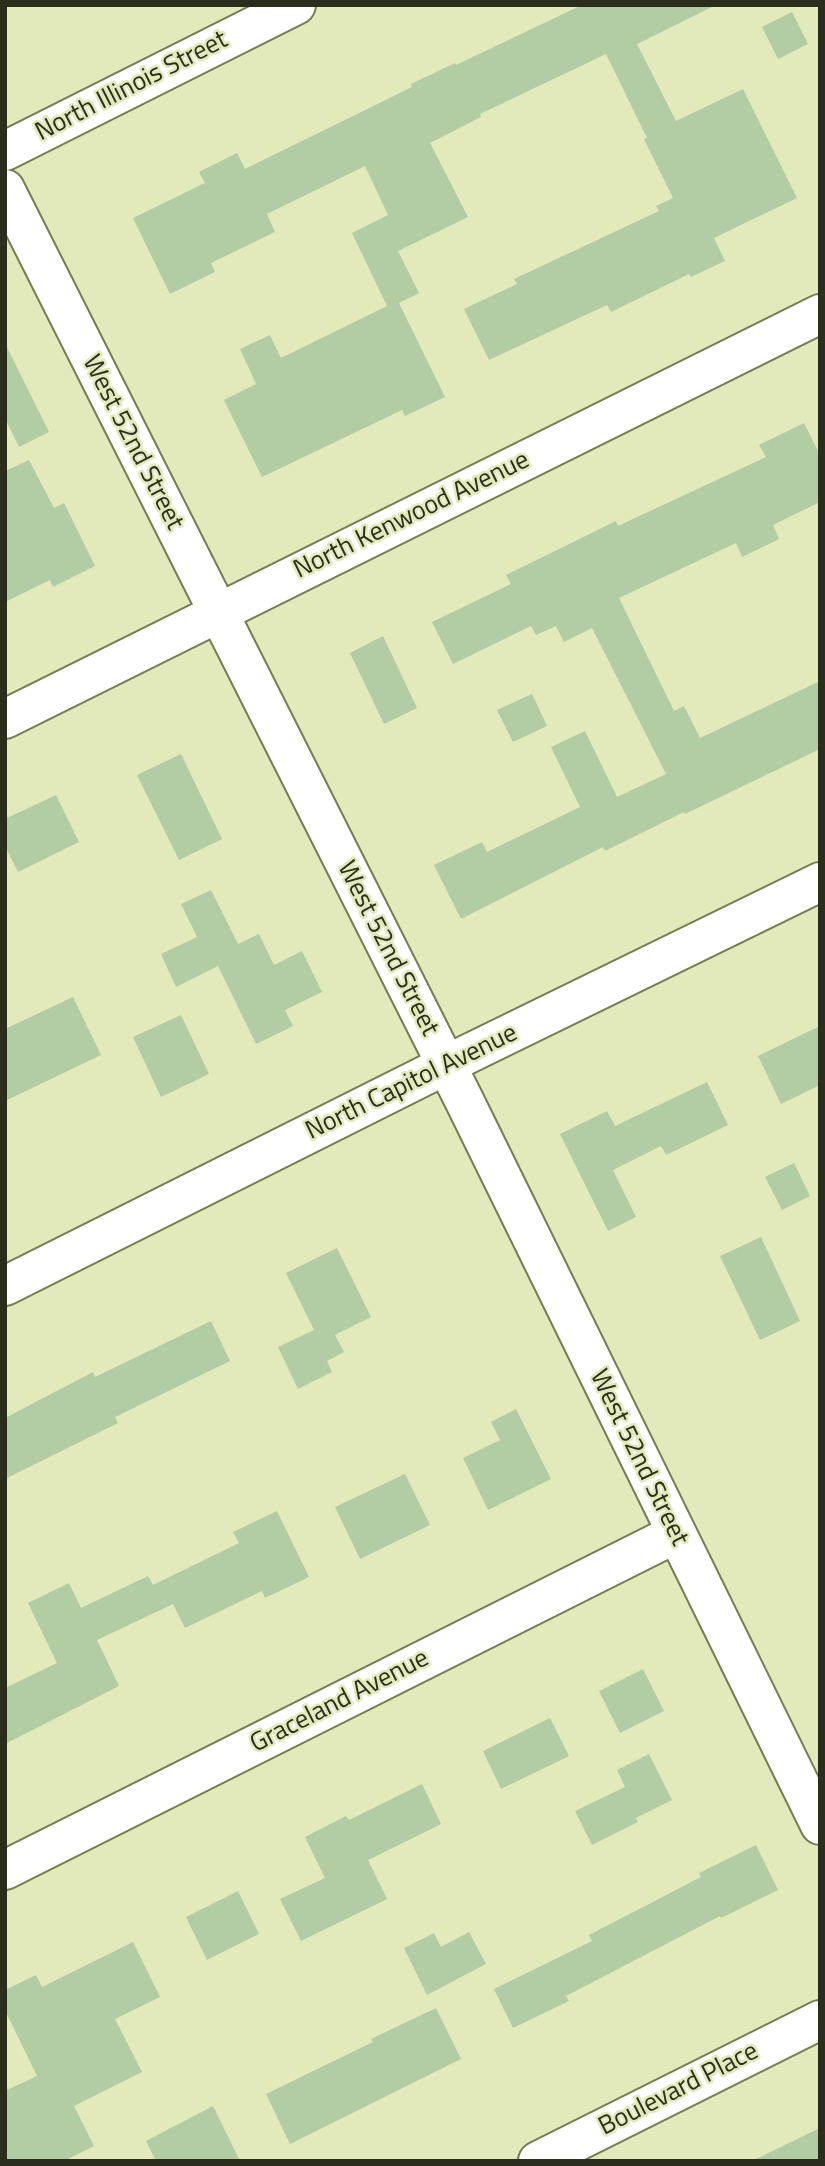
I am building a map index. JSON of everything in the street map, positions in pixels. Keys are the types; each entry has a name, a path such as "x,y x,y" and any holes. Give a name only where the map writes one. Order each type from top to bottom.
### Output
{"street":[{"name":"North Illinois Street","path":"5,150 296,5"},
{"name":"West 52nd Street","path":"5,189 446,1065 820,1825"},
{"name":"North Kenwood Avenue","path":"5,719 820,314"},
{"name":"North Capitol Avenue","path":"5,1286 446,1065 820,882"},
{"name":"Graceland Avenue","path":"5,1870 675,1534"},
{"name":"Boulevard Place","path":"538,2161 820,2020"}],"building":[{"path":"582,5 716,5 637,44 676,121 743,89 797,198 714,238 725,261 691,277 689,274 611,312 607,305 489,360 464,309 517,284 514,279 659,211 656,206 673,198 606,54 480,114 481,117 430,143 468,217 398,251 419,293 399,303 445,397 405,416 402,410 262,477 224,400 256,384 240,349 270,335 281,358 387,306 352,233 388,215 365,166 267,214 275,232 211,263 215,272 170,294 133,218 205,183 199,172 237,153 245,169 412,87 411,84"},
{"path":"792,12 808,44 778,59 762,27"},
{"path":"5,343 49,432 19,447 5,418"},
{"path":"804,423 820,455 820,502 773,525 779,539 742,557 736,543 619,598 674,711 684,706 700,738 820,681 820,749 605,851 603,847 461,919 434,865 482,842 487,852 580,807 551,747 585,731 617,797 666,774 592,628 564,642 556,626 536,635 531,626 453,664 432,622 511,584 506,575 616,521 618,526 766,457 759,445"},
{"path":"29,460 54,508 64,503 95,566 53,587 50,580 5,602 5,471"},
{"path":"383,636 417,708 384,724 350,653"},
{"path":"532,694 547,726 513,742 497,710"},
{"path":"181,754 222,839 179,860 137,775"},
{"path":"56,795 79,842 18,872 5,846 5,819"},
{"path":"211,890 238,944 259,934 274,965 302,951 322,992 285,1010 293,1026 256,1044 218,966 176,987 161,954 197,937 181,904"},
{"path":"73,997 101,1055 5,1101 5,1029"},
{"path":"181,1015 209,1074 161,1097 133,1037"},
{"path":"820,1026 820,1085 781,1104 758,1056"},
{"path":"707,1082 728,1125 666,1155 661,1146 613,1170 636,1217 608,1231 560,1134 607,1111 615,1126"},
{"path":"794,1163 810,1196 782,1210 765,1177"},
{"path":"761,1237 800,1321 760,1340 720,1256"},
{"path":"337,1248 371,1317 335,1335 344,1352 327,1361 332,1372 298,1389 278,1347 314,1330 286,1273"},
{"path":"211,1321 230,1361 115,1417 118,1423 5,1479 5,1418 93,1372 95,1377"},
{"path":"516,1409 551,1479 488,1510 463,1458 500,1440 491,1422"},
{"path":"405,1474 430,1525 360,1559 335,1507"},
{"path":"277,1511 309,1577 265,1598 262,1591 185,1628 173,1604 97,1640 119,1686 5,1744 5,1688 57,1663 28,1603 69,1583 81,1608 148,1576 153,1585 239,1543 233,1532"},
{"path":"643,1669 664,1711 620,1733 599,1691"},
{"path":"550,1718 569,1756 501,1789 483,1751"},
{"path":"649,1754 672,1800 636,1818 638,1822 592,1845 575,1811 625,1787 617,1770"},
{"path":"422,1784 441,1824 368,1860 387,1899 301,1941 280,1899 325,1878 305,1837 346,1816 349,1820"},
{"path":"756,1845 778,1890 721,1918 720,1916 566,1996 569,2001 513,2028 494,1989 592,1941 589,1935 701,1877 699,1873"},
{"path":"238,1891 259,1934 207,1960 186,1917"},
{"path":"469,1932 486,1964 427,1995 404,1948 434,1933 441,1947"},
{"path":"133,1942 160,1997 115,2019 142,2072 74,2106 94,2146 64,2161 5,2161 5,2091 37,2076 5,2010 5,1990 36,1975 42,1987"},
{"path":"436,2008 461,2059 290,2144 266,2094"},
{"path":"213,2106 240,2161 156,2161 146,2141"},
{"path":"820,2128 820,2161 752,2161"}]}
